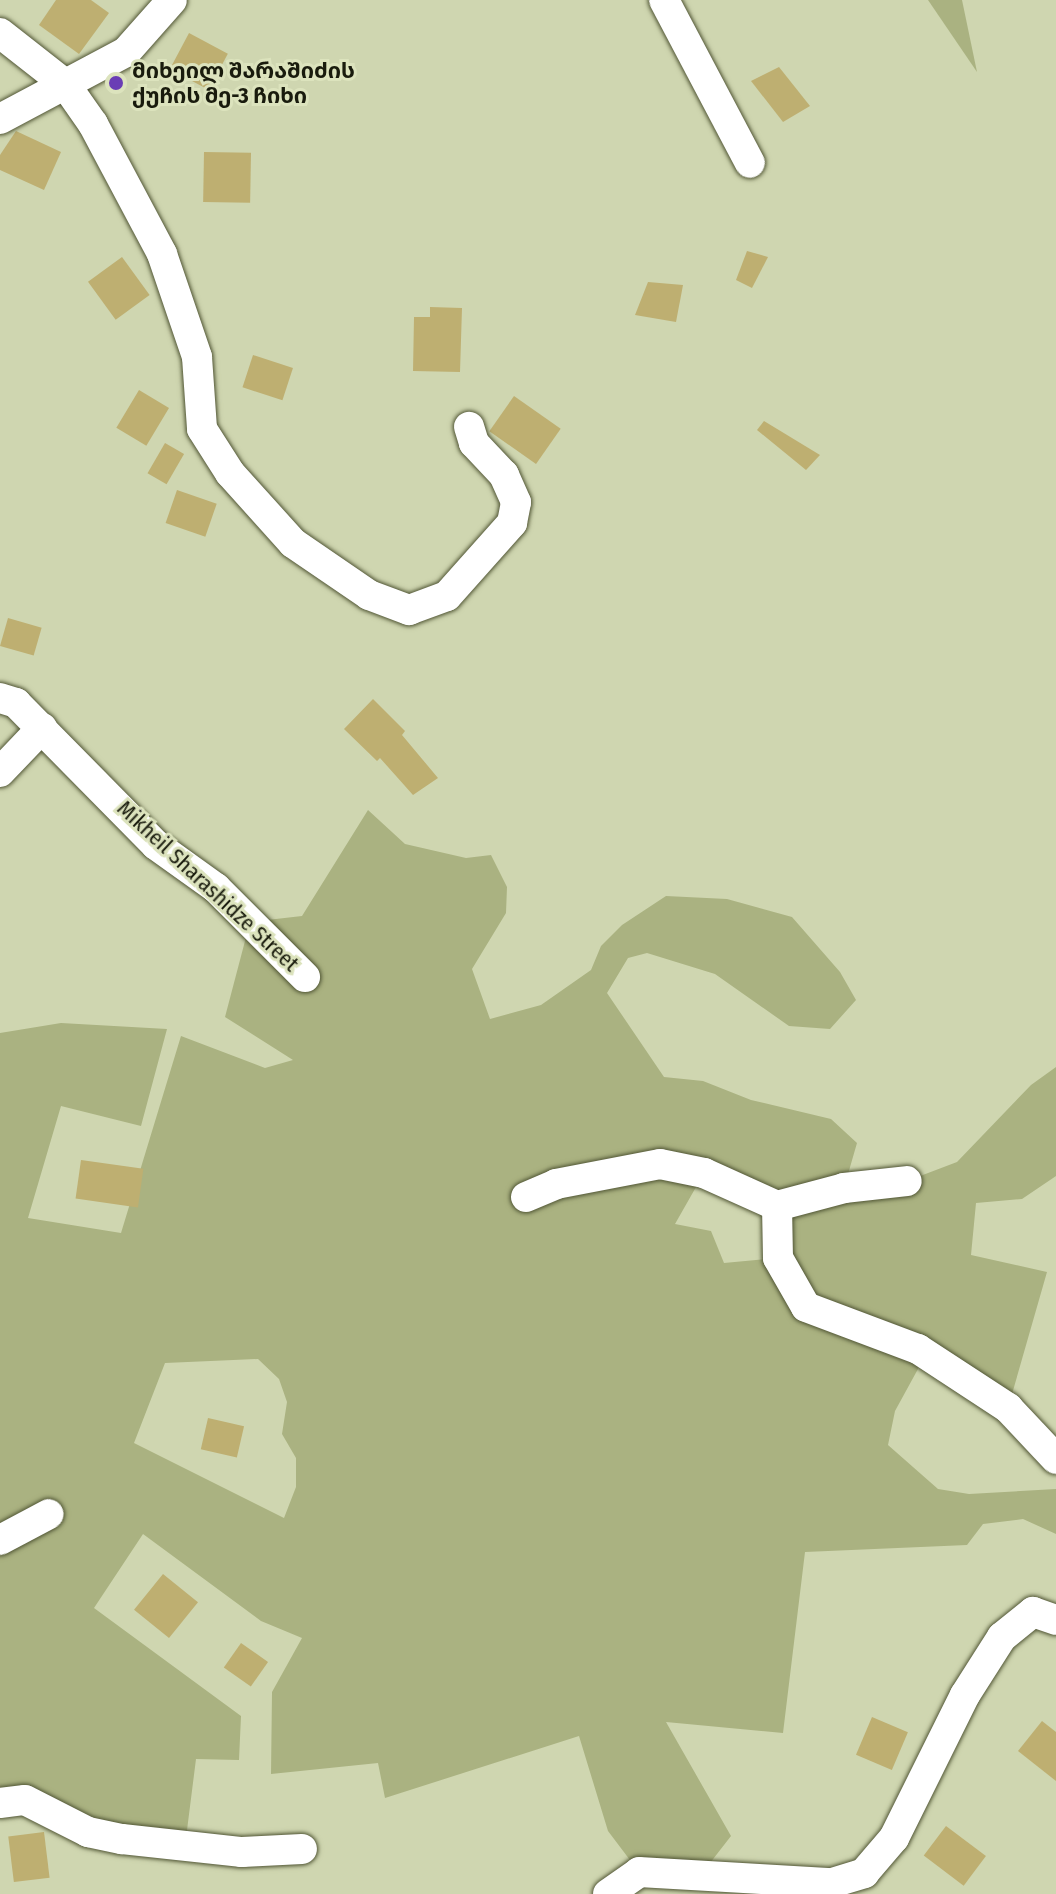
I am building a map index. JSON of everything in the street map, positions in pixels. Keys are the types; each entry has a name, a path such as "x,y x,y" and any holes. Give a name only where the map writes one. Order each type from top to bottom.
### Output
{"street":[{"path":"0,119 126,52 172,0"},
{"path":"664,0 750,163"},
{"path":"0,33 65,84 93,124 162,254 197,357 202,429 230,473 293,543 369,595 409,610 447,596 512,523 516,502 504,475 474,443 469,427"},
{"name":"Mikheil Sharashidze Street","path":"0,698 16,703 156,845 216,888 305,977"},
{"path":"0,772 42,728"},
{"path":"526,1197 556,1184 660,1164 704,1173 777,1206 844,1188 907,1181"},
{"path":"777,1206 778,1258 806,1307 918,1349 1008,1408 1056,1459"},
{"path":"0,1540 49,1514"},
{"path":"608,1894 639,1872 832,1883 864,1873 886,1850 981,1665 1002,1637 1033,1612 1056,1620"},
{"path":"0,1803 25,1800 88,1832 122,1839 242,1852 302,1849"}],"green space":[{"path":"928,0 962,0 977,72"},
{"path":"368,810 405,844 466,858 491,855 507,887 506,913 472,969 490,1019 541,1005 591,970 601,946 622,925 666,896 727,899 792,917 840,972 856,1000 830,1029 789,1026 715,974 647,953 628,958 607,993 664,1077 703,1081 751,1100 831,1119 857,1143 844,1188 907,1181 957,1162 1031,1085 1056,1067 1056,1176 1022,1199 976,1203 971,1255 1047,1272 1008,1408 918,1351 918,1369 895,1411 888,1445 938,1489 969,1494 1056,1489 1056,1534 1023,1519 983,1524 967,1545 805,1552 783,1733 666,1722 731,1836 703,1872 639,1872 608,1831 579,1736 385,1798 378,1763 271,1774 272,1692 302,1638 261,1621 143,1534 94,1608 241,1716 239,1760 196,1759 185,1846 0,1803 0,1033 61,1023 167,1029 141,1126 61,1106 28,1218 121,1233 181,1036 265,1068 293,1060 225,1017 250,922 302,916","holes":["704,1173 777,1206 778,1258 724,1263 711,1231 675,1224","258,1359 279,1379 287,1402 282,1434 296,1458 296,1487 284,1518 134,1443 165,1363"]}],"building":[{"path":"56,0 91,0 109,13 79,54 39,25"},
{"path":"189,33 228,54 209,90 170,69"},
{"path":"779,67 810,106 783,122 751,81"},
{"path":"16,131 61,152 44,190 0,170 0,155"},
{"path":"204,152 251,153 250,203 203,202"},
{"path":"747,251 768,257 752,288 736,280"},
{"path":"122,257 150,295 116,320 88,282"},
{"path":"648,282 683,285 676,322 635,315"},
{"path":"430,307 462,308 460,372 413,371 414,317 430,317"},
{"path":"253,355 293,368 282,400 242,387"},
{"path":"139,390 169,408 146,446 116,428"},
{"path":"514,396 561,429 536,464 489,431"},
{"path":"764,421 820,455 806,470 757,430"},
{"path":"165,443 184,454 167,484 148,473"},
{"path":"177,490 217,504 205,537 166,523"},
{"path":"8,618 42,628 34,656 0,646"},
{"path":"373,699 405,731 402,735 438,778 413,795 380,758 377,761 344,729"},
{"path":"81,1160 143,1169 138,1207 76,1199"},
{"path":"208,1418 244,1426 237,1458 201,1449"},
{"path":"163,1574 198,1602 169,1638 134,1610"},
{"path":"241,1643 268,1662 251,1687 224,1668"},
{"path":"872,1717 908,1732 892,1770 856,1755"},
{"path":"1042,1721 1056,1732 1056,1781 1018,1751"},
{"path":"946,1826 986,1856 964,1886 924,1856"},
{"path":"44,1832 50,1878 14,1882 8,1836"}],"place":[{"name":"მიხეილ შარაშიძის ქუჩის მე-3 ჩიხი","path":"116,83"}]}
